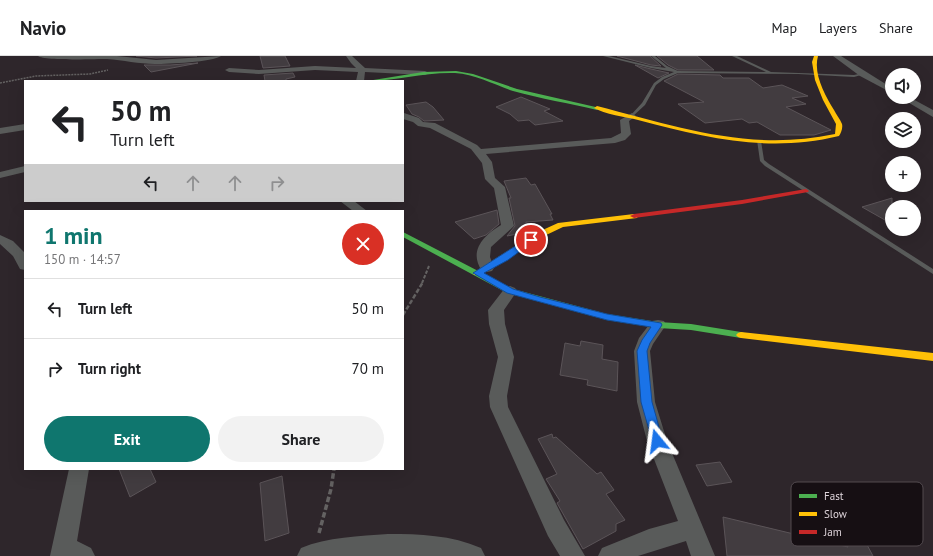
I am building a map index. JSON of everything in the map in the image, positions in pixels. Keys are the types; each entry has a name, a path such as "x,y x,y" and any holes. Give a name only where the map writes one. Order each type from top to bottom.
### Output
{"street":[{"path":"41,56 74,58 106,57 132,61 168,62 218,56"},
{"path":"350,56 350,59 362,70 360,80"},
{"path":"376,80 430,73 464,73 516,90 578,103 702,133 759,141 805,141 836,135 839,131 839,124 815,75 814,59 816,56"},
{"path":"836,56 885,87"},
{"path":"234,78 228,67 259,72 308,68 430,73"},
{"path":"915,104 933,114"},
{"path":"404,116 416,120 421,124 432,125 466,142 480,152 487,162 490,179 499,187 508,226 501,229 483,248 483,258 488,268"},
{"path":"480,152 612,141 622,138 626,134 624,120 632,116"},
{"path":"0,131 24,127"},
{"path":"0,175 24,169"},
{"path":"477,273 488,268 546,230 561,225 718,206 778,197 806,191"},
{"path":"348,202 360,210"},
{"path":"404,235 510,291 607,317 658,325 691,327 733,334 933,357"},
{"path":"0,239 12,246 21,256 24,264"},
{"path":"510,291 496,310 497,324 506,357 498,396 499,407 556,528 573,556"},
{"path":"658,325 645,342 642,351 646,402 657,441 703,556"},
{"path":"70,553 78,470"},
{"path":"610,556 649,540 691,528"},
{"path":"311,555 388,545 422,545 437,547 473,556"}],"lane":[{"path":"605,56 651,68 675,71 854,76 863,74"},
{"path":"653,56 666,67 675,71"},
{"path":"734,56 769,72"},
{"path":"632,116 644,104 655,84 675,71"},
{"path":"759,141 762,161 806,191 933,272"}],"path":[{"path":"0,83 36,76 85,74 110,70"},
{"path":"404,313 422,284 435,251"},
{"path":"311,555 331,489 334,470"}],"building":[{"path":"136,56 197,56 156,58"},
{"path":"260,56 285,56 290,66 263,68"},
{"path":"617,56 650,56 661,66 651,65"},
{"path":"657,56 697,56 714,70 678,70 668,65"},
{"path":"198,63 151,72 144,65 170,65"},
{"path":"635,65 651,69 669,73 658,78"},
{"path":"293,73 295,77 286,80 265,80 264,75"},
{"path":"678,74 720,75 723,78 749,78 763,88 782,85 808,96 792,98 806,104 786,107 831,130 814,135 780,135 757,122 749,123 742,119 705,123 678,104 704,102 664,81"},
{"path":"521,97 550,109 544,111 563,121 535,125 529,120 518,121 510,114 496,107"},
{"path":"426,102 433,107 444,120 424,121 412,114 406,105"},
{"path":"526,178 531,185 535,184 552,214 550,214 553,220 526,222 526,228 517,234 507,236 515,226 509,198 511,198 504,181"},
{"path":"885,200 885,220 862,207"},
{"path":"497,210 499,224 486,235 474,239 455,222"},
{"path":"581,341 603,345 602,359 618,362 617,391 587,385 588,380 560,375 565,343 580,346"},
{"path":"552,434 553,438 556,437 597,474 601,472 614,490 606,494 625,520 616,524 616,531 583,549 557,503 560,501 546,479 557,474 538,439"},
{"path":"720,462 732,482 707,486 696,465"},
{"path":"119,470 150,470 156,482 130,497"},
{"path":"282,476 289,533 265,541 260,483"},
{"path":"723,517 791,533 791,546 868,546 873,556 727,556"}],"traffic: fast":[{"path":"376,80 423,73 456,72 471,75 516,90 597,108"},
{"path":"404,235 510,291 607,317 658,325 691,327 741,335"}],"traffic: slow":[{"path":"597,108 701,134 754,142 781,143 807,141 837,135 839,131 839,124 817,80 814,62 816,56"},
{"path":"477,273 539,235 561,225 634,216"},
{"path":"741,335 933,357"}],"traffic: jam":[{"path":"634,216 742,202 806,191"}],"route":[{"path":"531,240 505,258 477,273 510,291 607,317 658,325 645,342 642,351 646,402 657,441"}]}
